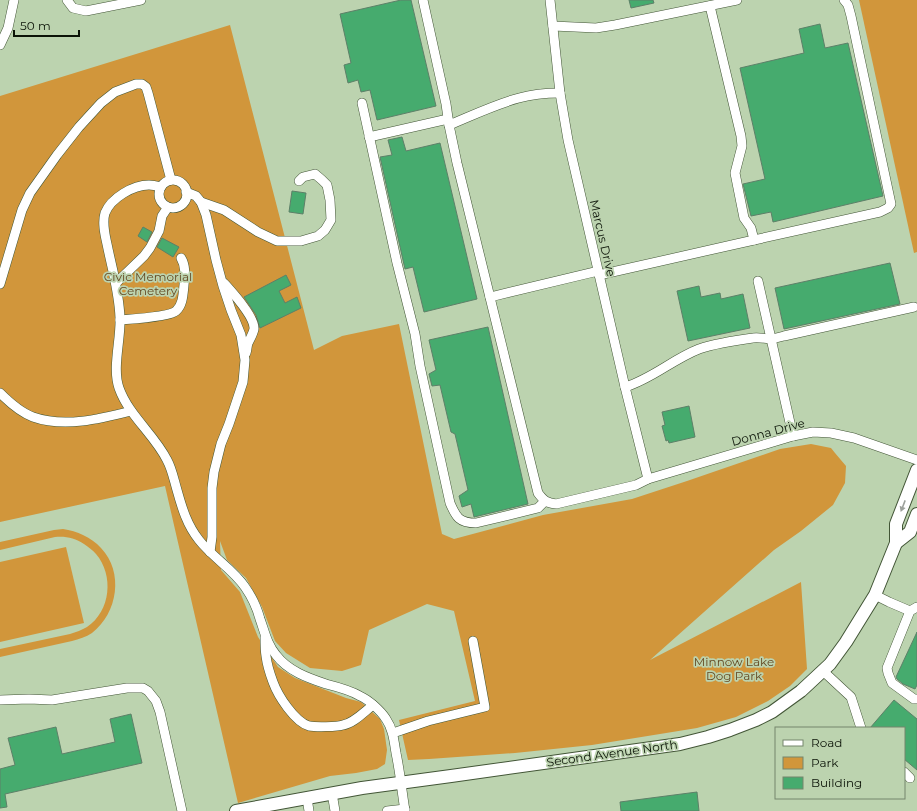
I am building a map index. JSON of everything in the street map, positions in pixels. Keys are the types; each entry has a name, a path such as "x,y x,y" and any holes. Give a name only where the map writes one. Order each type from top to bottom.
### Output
{"main road":[{"name":"Second Avenue North","path":"236,811 332,793 680,744 736,728 772,712 801,691 824,671 846,642 875,595 896,543 896,524 917,470"},
{"name":"Second Avenue North","path":"896,543 910,532 917,514"}],"street":[{"path":"0,45 8,28 14,0"},
{"path":"67,0 73,8 86,11 141,0"},
{"path":"362,103 397,263 415,334 420,366 450,503 455,515 467,523 476,523 538,508 545,501 538,493 457,163 448,122 446,104 423,0"},
{"name":"Marcus Drive","path":"550,0 560,93 568,140 598,273 648,479"},
{"path":"553,26 596,28 738,0"},
{"path":"490,297 880,212 888,208 891,204 851,16 848,5 844,0"},
{"path":"710,6 741,136 742,146 735,173 744,218 751,228 754,240"},
{"path":"0,284 22,210 30,193 79,127 101,103 115,92 136,84 142,84 146,87 171,180"},
{"path":"369,137 448,122 518,98 560,93"},
{"path":"201,202 224,210 258,232 277,241 301,241 318,236 325,230 331,220 330,200 326,185 322,180 315,174 303,177 299,181"},
{"path":"171,180 181,183 186,192 185,200 181,205 175,208 164,204 159,197 161,187 171,180"},
{"path":"161,187 149,185 137,187 122,194 111,203 105,214 104,228 116,283 120,320 117,368 117,381 119,388 131,411 158,444 168,460 189,526 199,540 244,586 254,602 265,636 266,655 273,683 285,704 296,718 309,726 343,725 357,718 373,705"},
{"path":"186,192 196,196 201,202 208,220 221,280 241,335 245,360"},
{"path":"116,283 144,256 150,248 159,231 162,216 168,206"},
{"path":"120,320 164,315 175,312 180,307 183,299 185,271 184,262 181,258"},
{"path":"210,552 214,472 221,444 232,418 243,382 248,344 254,328 244,306 221,280"},
{"path":"758,281 793,436"},
{"path":"625,387 635,384 698,349 755,338 771,339 914,307"},
{"path":"0,393 31,416 58,422 74,422 108,417 131,411"},
{"name":"Donna Drive","path":"545,501 549,504 556,504 636,485 648,479 793,436 813,432 831,433 854,438 917,460"},
{"path":"875,595 889,602 913,609 887,668 892,682 914,699 917,699"},
{"path":"265,636 276,655 287,666 310,679 360,696 373,705 387,719 393,733 405,810 387,811"},
{"path":"393,733 428,721 485,707 473,641"},
{"path":"824,671 851,697 861,727"},
{"path":"0,700 52,700 127,688 143,688 148,691 156,701 160,712 182,811"},
{"path":"332,793 335,811"},
{"path":"307,798 309,811"}],"green space":[{"path":"859,0 917,0 917,252 914,253"},
{"path":"230,25 314,350 342,336 399,324 442,534 454,539 543,515 632,499 780,449 811,444 831,448 846,466 845,483 833,505 801,531 774,550 650,660 801,582 807,669 790,686 768,701 736,717 697,728 592,745 515,753 408,760 399,720 475,701 454,611 427,604 369,630 361,665 342,671 310,668 286,653 275,641 262,607 246,578 227,560 220,541 221,570 240,592 258,637 278,667 295,678 346,698 361,702 380,719 384,729 387,750 385,764 377,769 330,776 238,803 165,486 0,522 0,96"},
{"path":"63,529 79,533 88,538 101,548 108,558 113,569 115,592 108,615 101,625 92,633 82,638 0,657 0,649 70,634 81,630 95,620 101,612 107,592 106,572 96,554 84,544 70,538 55,537 0,550 0,542"},
{"path":"66,547 84,623 0,642 0,562"}],"building":[{"path":"401,0 411,0 436,106 377,120 370,90 361,92 358,80 348,83 344,65 351,63 340,14"},
{"path":"629,0 653,0 654,3 631,8"},
{"path":"820,24 825,48 848,43 883,196 773,222 771,212 751,216 743,184 765,179 740,68 804,53 799,29"},
{"path":"402,137 406,151 440,143 477,299 424,312 413,267 405,269 380,157 392,155 388,140"},
{"path":"292,191 306,193 303,214 289,212"},
{"path":"143,227 152,232 147,242 138,236"},
{"path":"162,238 179,247 173,257 157,247"},
{"path":"890,263 900,304 784,329 775,288"},
{"path":"286,275 291,285 279,291 285,303 297,297 301,308 260,328 256,315 244,297"},
{"path":"699,286 701,297 720,293 721,299 743,294 750,328 688,341 677,291"},
{"path":"488,327 528,504 474,517 471,504 462,507 459,496 468,490 455,434 451,432 440,385 432,386 429,374 436,370 429,340"},
{"path":"689,406 695,437 669,443 668,440 666,441 662,426 665,425 662,412"},
{"path":"917,632 917,685 915,689 903,684 896,677"},
{"path":"894,700 917,719 917,770 905,760 905,727 871,727"},
{"path":"131,714 142,763 5,794 7,807 0,808 0,769 15,765 8,738 56,727 62,754 115,742 110,719"},
{"path":"697,792 699,811 621,811 620,802"}],"park label":[{"name":"Civic Memorial Cemetery","path":"148,283"},
{"name":"Minnow Lake Dog Park","path":"734,668"}]}
